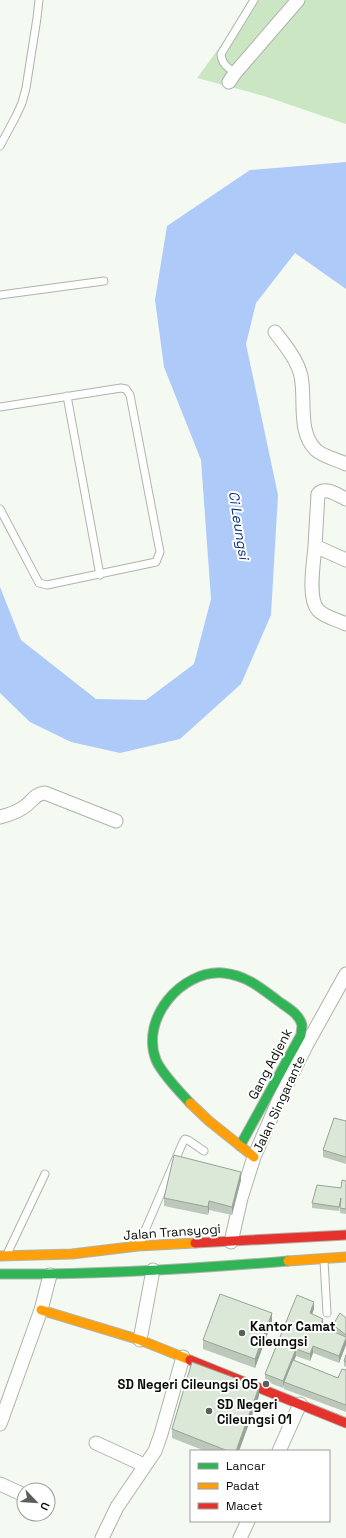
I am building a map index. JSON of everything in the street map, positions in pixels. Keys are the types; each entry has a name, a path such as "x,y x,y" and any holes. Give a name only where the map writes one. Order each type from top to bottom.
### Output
{"main road":[{"name":"Gang Adjenk","path":"240,1146 301,1035 303,1022 285,1006 246,978 216,973 205,974 186,982 170,996 158,1017 152,1038 152,1048 157,1061 182,1096 212,1124 254,1158"},
{"name":"Jalan Transyogi","path":"3,1256 72,1254 138,1246 346,1235"},
{"path":"0,1274 50,1275 154,1270 346,1257"},
{"path":"41,1310 140,1340 346,1423"}],"street":[{"path":"232,77 298,0"},
{"path":"275,332 291,352 301,376 303,392 302,411 307,435 311,444 316,451 346,464"},
{"path":"346,499 326,490 321,491 318,494 316,546 312,577 315,606 321,613 346,624"},
{"path":"316,546 346,560"},
{"path":"0,817 11,814 24,807 35,796 45,793 116,821"},
{"name":"Jalan Singarante","path":"231,1242 241,1198 254,1158 278,1102 307,1044 346,974"},
{"path":"140,1340 154,1270"},
{"path":"0,1424 41,1310 50,1275"},
{"path":"102,1538 117,1507 155,1450 183,1357"},
{"path":"279,1450 300,1404"},
{"path":"96,1443 144,1465"},
{"path":"0,1484 16,1491"},
{"path":"240,1538 248,1522"}],"lane":[{"path":"0,146 22,103 26,88 37,18 38,0"},
{"path":"232,77 221,61 221,54 254,0"},
{"path":"0,295 104,281"},
{"path":"0,407 121,388 126,389 130,395 160,552 156,562 50,585 39,583 0,509"},
{"path":"67,396 100,575"},
{"path":"138,1246 182,1142 188,1140 204,1151"},
{"path":"3,1256 45,1174"},
{"path":"324,1258 327,1313"}],"green space":[{"path":"254,0 346,0 346,124 264,96 197,78"}],"water":[{"name":"Ci Leungsi","path":"346,162 346,289 295,253 256,303 246,344 278,495 271,615 241,684 180,739 120,753 71,742 30,722 0,693 0,587 21,640 96,699 146,700 194,664 211,599 201,460 164,367 155,300 167,226 250,170"}],"building":[{"path":"334,1118 346,1121 346,1157 323,1150"},
{"path":"174,1155 241,1172 232,1207 209,1201 208,1207 164,1198"},
{"path":"342,1180 346,1181 346,1209 340,1208 341,1198 339,1207 312,1203 317,1185 341,1188"},
{"path":"220,1294 272,1313 255,1359 203,1340"},
{"path":"297,1295 314,1302 310,1313 323,1319 320,1326 346,1338 339,1356 313,1346 310,1354 296,1349 283,1381 265,1374"},
{"path":"340,1313 346,1318 346,1335 333,1325"},
{"path":"293,1360 338,1378 342,1369 346,1370 346,1405 284,1382"},
{"path":"192,1362 259,1387 236,1450 225,1450 172,1429"}],"traffic: fast":[{"path":"190,1103 162,1071 156,1060 153,1044 154,1029 159,1014 168,1000 179,988 207,974 231,974 252,982 292,1011 298,1017 302,1025 301,1035 240,1146"},
{"path":"0,1274 72,1274 144,1271 288,1261"}],"traffic: slow":[{"path":"190,1103 209,1121 254,1157"},
{"path":"0,1256 72,1254 138,1246 195,1243"},
{"path":"288,1261 346,1257"},
{"path":"41,1310 140,1340 190,1360"}],"traffic: jam":[{"path":"195,1243 346,1235"},
{"path":"190,1360 346,1423"}],"place":[{"name":"Kantor Camat Cileungsi","path":"242,1333"},
{"name":"SD Negeri Cileungsi 05","path":"266,1384"},
{"name":"SD Negeri Cileungsi 01","path":"209,1411"}]}
